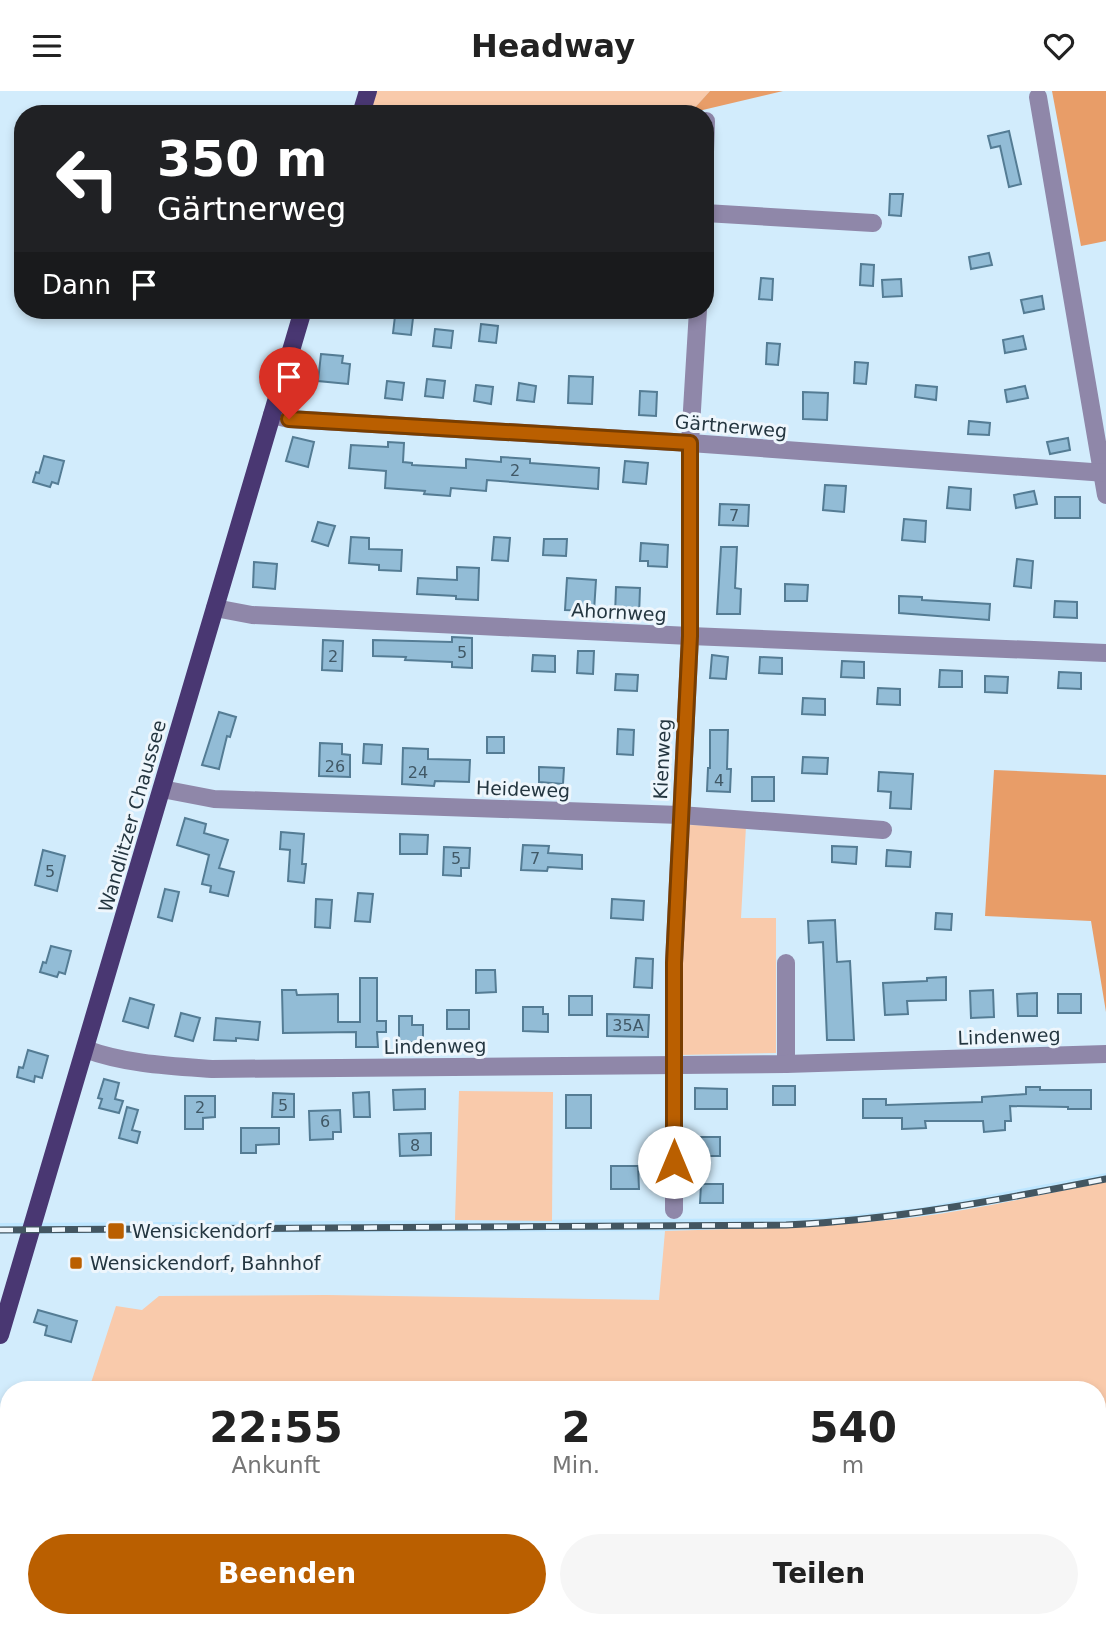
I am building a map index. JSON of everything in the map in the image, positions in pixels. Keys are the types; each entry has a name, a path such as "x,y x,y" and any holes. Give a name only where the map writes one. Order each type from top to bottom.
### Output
{"main road":[{"name":"Wandlitzer Chaussee","path":"0,1335 300,319"}],"street":[{"path":"1038,97 1106,495"},
{"path":"714,214 873,223"},
{"name":"Kienweg","path":"674,1210 674,963 690,636 690,443 697,319"},
{"name":"Gärtnerweg","path":"272,415 289,419 690,443 1104,473"},
{"name":"Ahornweg","path":"215,608 252,615 1106,653"},
{"name":"Heideweg","path":"162,789 214,799 680,815 883,830"},
{"path":"786,963 786,1063"},
{"name":"Lindenweg","path":"85,1049 116,1058 166,1066 212,1069 674,1065 1106,1054"}],"shaded area":[{"path":"377,91 710,91 697,105 373,105"},
{"path":"710,91 783,91 714,107 714,105 697,105"},
{"path":"1052,91 1106,91 1106,241 1081,246"},
{"path":"994,770 1106,775 1106,1012 1091,921 985,916"},
{"path":"685,825 746,826 741,918 776,918 776,1053 680,1055"},
{"path":"459,1091 553,1092 552,1221 455,1220"},
{"path":"1106,1173 1106,1182 1000,1203 918,1217 824,1226 665,1231 0,1234 0,1223 822,1218 919,1208"},
{"path":"1106,1182 1106,1381 92,1381 116,1306 142,1310 159,1296 326,1295 659,1300 665,1231 822,1225 917,1217 988,1206"}],"building":[{"path":"1009,131 1021,184 1009,187 1000,146 991,148 988,136"},
{"path":"890,194 903,194 901,216 889,215"},
{"path":"989,253 992,265 971,269 969,257"},
{"path":"861,264 874,265 873,286 860,285"},
{"path":"761,278 773,279 772,300 759,299"},
{"path":"901,279 902,296 883,297 882,280"},
{"path":"1042,296 1044,309 1024,313 1021,300"},
{"path":"395,319 413,319 411,335 393,333"},
{"path":"481,324 498,326 496,343 479,341"},
{"path":"435,329 453,331 451,348 433,346"},
{"path":"1023,336 1026,349 1005,353 1003,340"},
{"path":"767,343 780,344 778,365 766,364"},
{"path":"321,354 343,356 342,363 350,364 348,384 318,381"},
{"path":"855,362 868,363 866,384 854,383"},
{"path":"569,376 593,377 592,404 568,403"},
{"path":"427,379 445,381 443,398 425,396"},
{"path":"387,381 404,383 402,400 385,398"},
{"path":"519,383 536,386 534,402 517,400"},
{"path":"476,385 493,387 491,404 474,401"},
{"path":"916,385 937,387 936,400 915,397"},
{"path":"1025,386 1028,398 1007,402 1005,390"},
{"path":"640,391 657,392 656,416 639,415"},
{"path":"803,392 828,393 827,420 803,419"},
{"path":"969,421 990,423 989,435 968,434"},
{"path":"293,437 314,442 308,467 286,461"},
{"path":"1068,438 1070,450 1050,454 1047,442"},
{"path":"388,442 404,443 403,462 412,465 466,468 466,459 501,462 501,457 530,459 530,463 599,468 598,489 487,480 486,491 451,488 450,496 424,494 425,491 385,488 386,471 349,468 351,445 388,447"},
{"path":"44,456 64,461 58,484 52,482 50,487 33,482"},
{"path":"625,461 648,463 646,484 623,482"},
{"path":"825,485 846,486 844,512 823,510"},
{"path":"949,487 971,489 970,510 947,508"},
{"path":"1034,491 1037,504 1016,508 1014,495"},
{"path":"1055,497 1080,497 1080,518 1055,518"},
{"path":"720,504 749,505 748,526 719,525"},
{"path":"904,519 926,521 925,542 902,540"},
{"path":"318,522 335,526 328,546 312,541"},
{"path":"351,537 369,538 369,549 402,550 401,571 379,570 379,565 349,563"},
{"path":"494,537 510,538 508,561 492,560"},
{"path":"544,539 567,539 566,556 543,555"},
{"path":"641,543 668,545 667,567 648,566 648,561 640,561"},
{"path":"721,547 737,547 735,588 741,589 740,614 717,614"},
{"path":"1017,559 1033,561 1031,588 1014,586"},
{"path":"254,562 277,564 275,589 253,587"},
{"path":"457,567 479,568 478,600 417,594 418,578 457,580"},
{"path":"567,578 596,580 594,611 565,610"},
{"path":"785,584 808,585 807,601 785,601"},
{"path":"616,587 640,588 639,616 615,615"},
{"path":"899,596 990,604 989,620 899,613"},
{"path":"1055,601 1077,602 1077,618 1054,617"},
{"path":"452,637 472,638 472,668 452,667 452,662 373,656 373,640 452,642"},
{"path":"323,640 343,641 342,671 322,670"},
{"path":"578,651 594,651 593,674 577,673"},
{"path":"533,655 555,656 555,672 532,671"},
{"path":"712,655 728,657 726,679 710,678"},
{"path":"760,657 782,658 782,674 759,673"},
{"path":"842,661 864,662 864,678 841,677"},
{"path":"940,670 962,671 962,687 939,687"},
{"path":"1059,672 1081,673 1081,689 1058,688"},
{"path":"616,674 638,675 637,691 615,690"},
{"path":"985,676 1008,677 1007,693 985,692"},
{"path":"878,688 900,689 900,705 877,704"},
{"path":"803,698 825,699 825,715 802,714"},
{"path":"219,712 236,717 230,737 227,736 219,769 202,765"},
{"path":"618,729 634,730 633,755 617,754"},
{"path":"710,730 728,730 727,769 731,769 730,792 707,791"},
{"path":"487,737 504,737 504,753 487,753"},
{"path":"320,743 342,744 342,754 350,755 350,777 319,776"},
{"path":"364,744 382,745 381,764 363,763"},
{"path":"403,748 428,749 428,759 470,760 469,782 435,781 434,786 402,784"},
{"path":"803,757 828,758 827,774 802,773"},
{"path":"539,767 564,768 563,784 539,782"},
{"path":"879,772 913,774 911,809 890,808 891,792 878,791"},
{"path":"752,777 774,777 774,801 752,801"},
{"path":"185,818 206,824 204,833 228,840 219,868 234,872 228,896 210,892 211,886 202,884 209,855 177,845"},
{"path":"281,832 304,834 304,883 288,881 290,850 280,849"},
{"path":"400,834 428,835 427,854 400,854"},
{"path":"523,845 549,846 548,853 582,855 582,869 548,867 547,871 521,870"},
{"path":"832,846 857,847 856,864 832,862"},
{"path":"444,847 470,848 469,868 461,868 461,876 443,875"},
{"path":"43,850 65,856 57,891 35,885"},
{"path":"887,850 911,852 910,867 886,866"},
{"path":"165,889 179,892 172,921 158,917"},
{"path":"358,893 373,894 370,922 355,921"},
{"path":"316,899 332,900 330,928 315,927"},
{"path":"612,899 644,901 643,920 611,918"},
{"path":"936,913 952,914 951,930 935,929"},
{"path":"835,920 837,962 850,961 854,1040 827,1040 823,942 809,943 808,921"},
{"path":"51,946 71,951 65,974 59,972 57,977 40,972"},
{"path":"636,958 653,959 652,988 634,987"},
{"path":"476,970 495,970 496,992 476,993"},
{"path":"946,977 946,1000 907,1001 908,1014 885,1015 883,983 927,981 927,978"},
{"path":"360,978 377,978 377,1021 386,1021 386,1032 377,1032 378,1047 356,1047 356,1032 283,1033 282,990 296,990 297,995 338,994 338,1022 360,1022"},
{"path":"993,990 994,1017 971,1018 970,991"},
{"path":"1037,993 1037,1016 1018,1016 1017,994"},
{"path":"1058,994 1081,994 1081,1013 1058,1013"},
{"path":"569,996 592,996 592,1015 569,1015"},
{"path":"130,998 154,1005 148,1028 123,1021"},
{"path":"523,1007 543,1007 543,1014 548,1014 548,1032 523,1031"},
{"path":"447,1010 469,1010 469,1029 447,1029"},
{"path":"181,1013 200,1018 193,1041 175,1036"},
{"path":"607,1014 649,1015 648,1037 607,1036"},
{"path":"399,1016 412,1016 412,1025 423,1025 423,1042 399,1043"},
{"path":"216,1018 260,1022 258,1040 214,1040"},
{"path":"28,1050 48,1056 42,1078 35,1076 34,1082 17,1077 19,1067 23,1068"},
{"path":"104,1079 119,1083 115,1099 123,1101 119,1113 99,1108 102,1099 98,1098"},
{"path":"773,1086 795,1086 795,1105 773,1105"},
{"path":"1026,1087 1040,1087 1040,1090 1091,1090 1091,1109 1010,1106 1011,1121 1005,1121 1005,1130 984,1132 983,1121 925,1121 926,1128 902,1129 902,1118 863,1118 863,1099 886,1099 886,1105 982,1102 982,1097 1026,1094"},
{"path":"695,1088 727,1089 727,1109 695,1109"},
{"path":"425,1089 425,1109 394,1110 393,1090"},
{"path":"369,1092 370,1117 354,1117 353,1093"},
{"path":"273,1093 294,1094 294,1117 272,1117"},
{"path":"566,1095 591,1095 591,1128 566,1128"},
{"path":"185,1096 215,1096 215,1117 203,1118 203,1129 185,1129"},
{"path":"127,1107 138,1110 132,1130 140,1132 137,1143 119,1138"},
{"path":"340,1110 341,1132 333,1132 333,1139 310,1140 309,1111"},
{"path":"241,1128 279,1128 279,1144 256,1145 256,1153 241,1153"},
{"path":"431,1133 431,1155 400,1156 399,1134"},
{"path":"698,1137 720,1137 720,1156 698,1156"},
{"path":"611,1166 638,1166 639,1189 611,1189"},
{"path":"701,1184 723,1184 723,1203 700,1203"},
{"path":"38,1310 77,1321 71,1342 45,1335 47,1326 34,1322"}],"railway":[{"path":"0,1230 786,1225 907,1214 1106,1179"}],"place":[{"name":"Wensickendorf","path":"116,1231"},
{"name":"Wensickendorf, Bahnhof","path":"76,1263"}],"route":[{"path":"289,419 690,443 690,636 674,963 674,1162"}]}
